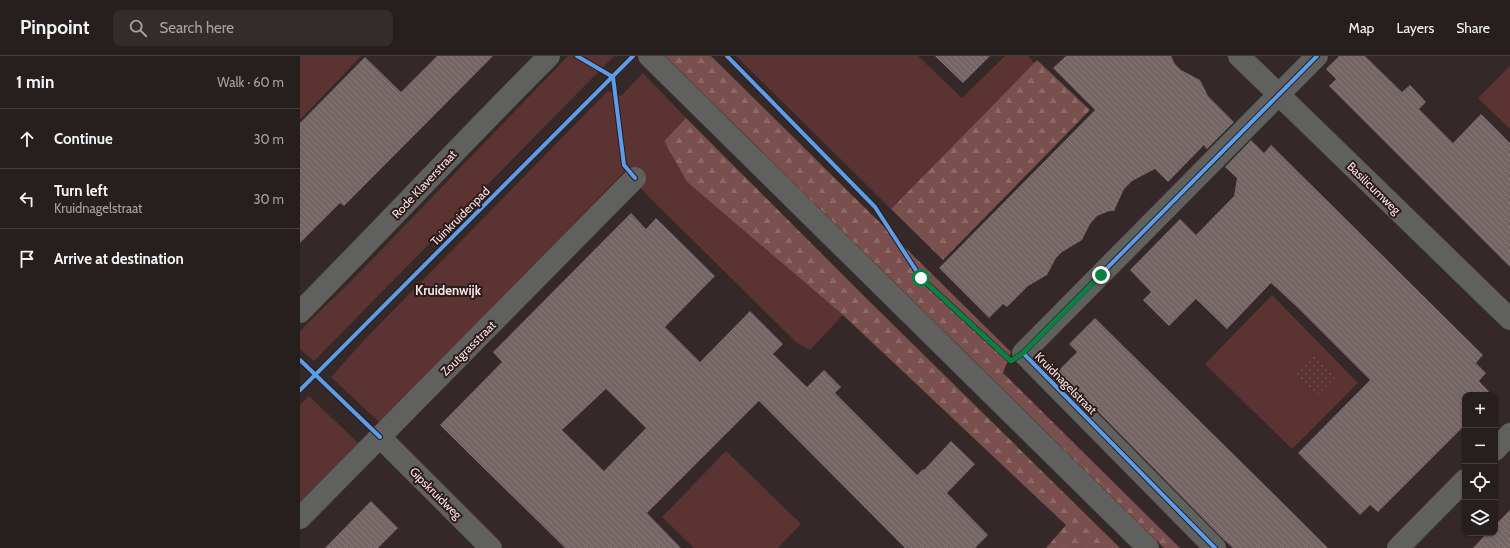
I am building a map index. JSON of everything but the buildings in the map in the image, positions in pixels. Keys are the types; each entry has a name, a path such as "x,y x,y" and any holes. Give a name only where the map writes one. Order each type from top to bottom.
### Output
{"street":[{"name":"Rode Klaverstraat","path":"300,312 548,56"},
{"path":"649,56 1148,548"},
{"name":"Basilicumweg","path":"1239,56 1510,319"},
{"path":"1279,95 1317,56"},
{"name":"Kruidnagelstraat","path":"1216,548 1023,353 1279,95"},
{"name":"Zoutgrasstraat","path":"300,518 635,178"},
{"path":"1498,447 1510,434"},
{"name":"Gipskruidweg","path":"380,437 491,548"},
{"path":"1398,548 1462,483"}],"shaded area":[{"path":"300,56 361,56 300,120"},
{"path":"568,56 614,56 314,361 300,349 300,331 359,273"},
{"path":"736,56 918,56 962,98 1005,56 1028,56 1034,63 891,209"},
{"path":"1510,66 1510,129 1478,98"},
{"path":"643,73 686,118 664,141 687,182 843,315 810,350 797,343 646,194 625,171 427,375 379,422 331,377 366,338 608,91 621,96"},
{"path":"1272,295 1358,383 1292,449 1205,364"},
{"path":"1313,354 1335,378 1317,395 1295,373"},
{"path":"309,396 358,443 300,502 300,405"},
{"path":"726,451 801,524 778,548 694,548 662,517"}],"green space":[{"path":"665,56 711,56 1011,352 1003,373 1180,548 1164,548"},
{"path":"1037,60 1090,110 943,260 891,209"},
{"path":"686,118 1120,548 1046,548 1066,525 843,315 687,182 664,141"}],"cycle path":[{"path":"577,56 613,77 624,165 635,178"},
{"name":"Tuinkruidenpad","path":"300,390 633,56"},
{"path":"727,56 875,207 921,278 1011,361 1023,353"},
{"path":"1215,548 1023,353 1317,56"},
{"path":"300,360 380,437"}],"district":[{"name":"Kruidenwijk","path":"448,290"}],"route":[{"path":"921,278 1011,361 1023,353 1101,275"}]}
